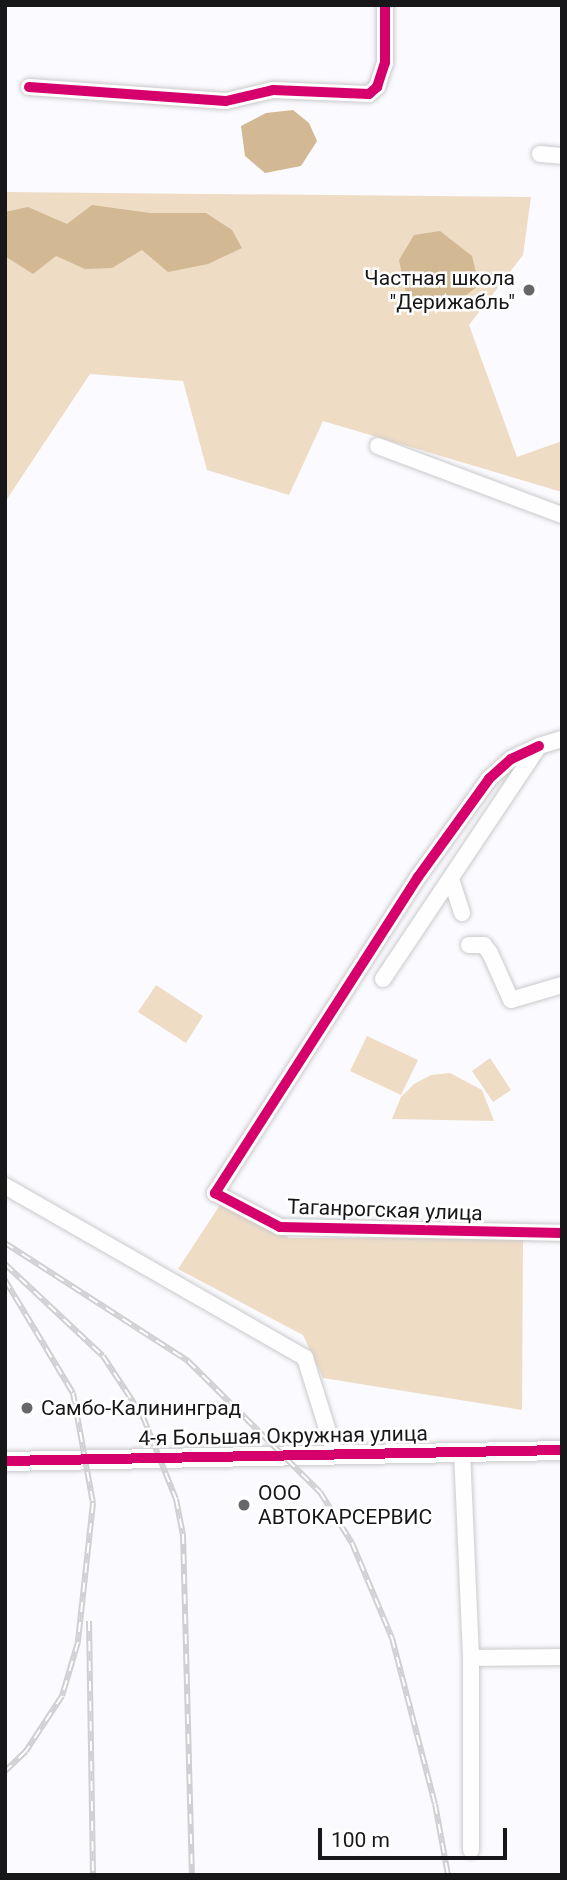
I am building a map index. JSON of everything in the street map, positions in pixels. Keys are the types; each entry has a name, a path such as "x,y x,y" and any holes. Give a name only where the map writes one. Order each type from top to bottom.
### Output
{"street":[{"path":"29,87 226,101 273,90 369,94 377,87 384,63 385,5"},
{"path":"540,154 562,156"},
{"path":"378,446 562,515"},
{"path":"383,978 539,746 562,739"},
{"name":"Таганрогская улица","path":"539,746 511,759 489,779 418,877 215,1193 280,1227 562,1233"},
{"path":"451,879 463,913"},
{"path":"469,945 484,945 490,953 510,1000 562,985"},
{"path":"5,1186 305,1358 335,1454"},
{"name":"4-я Большая Окружная улица","path":"5,1461 562,1450"},
{"path":"462,1451 471,1658 471,1850"},
{"path":"471,1658 562,1657"}],"shaded area":[{"path":"293,110 309,123 317,141 301,166 265,173 245,156 241,126 266,113"},
{"path":"5,192 531,197 523,255 469,325 517,457 562,441 562,492 323,421 289,495 207,470 183,381 90,374 5,502"},
{"path":"92,205 150,213 206,213 232,230 242,248 208,264 168,272 142,250 112,268 85,269 56,256 33,274 5,256 5,212 28,207 67,224"},
{"path":"440,231 472,256 479,285 454,305 426,306 405,290 399,260 414,235"},
{"path":"156,985 203,1016 186,1043 138,1012"},
{"path":"367,1036 418,1060 401,1095 350,1071"},
{"path":"490,1058 511,1090 493,1102 472,1071"},
{"path":"450,1073 482,1090 494,1121 392,1119 401,1097 414,1084 431,1075"},
{"path":"220,1205 290,1238 523,1238 522,1410 323,1378 303,1335 178,1269"}],"railway":[{"path":"5,1243 188,1361 320,1492 352,1543 392,1638 435,1804 448,1875"},
{"path":"5,1264 103,1356 143,1417 176,1499 183,1534 192,1875"},
{"path":"5,1280 73,1393 93,1503 78,1642 62,1696 26,1751 5,1771"},
{"path":"89,1621 93,1875"}],"cycle path":[{"path":"29,87 226,101 273,90 369,94 377,87 385,63 385,5"},
{"path":"539,746 511,759 489,779 418,877 215,1193 280,1227 562,1233"},
{"path":"5,1461 562,1450"}],"place":[{"name":"Частная школа \"Дерижабль\"","path":"529,290"},
{"name":"Самбо-Калининград","path":"27,1408"},
{"name":"ООО АВТОКАРСЕРВИС","path":"244,1505"}]}
